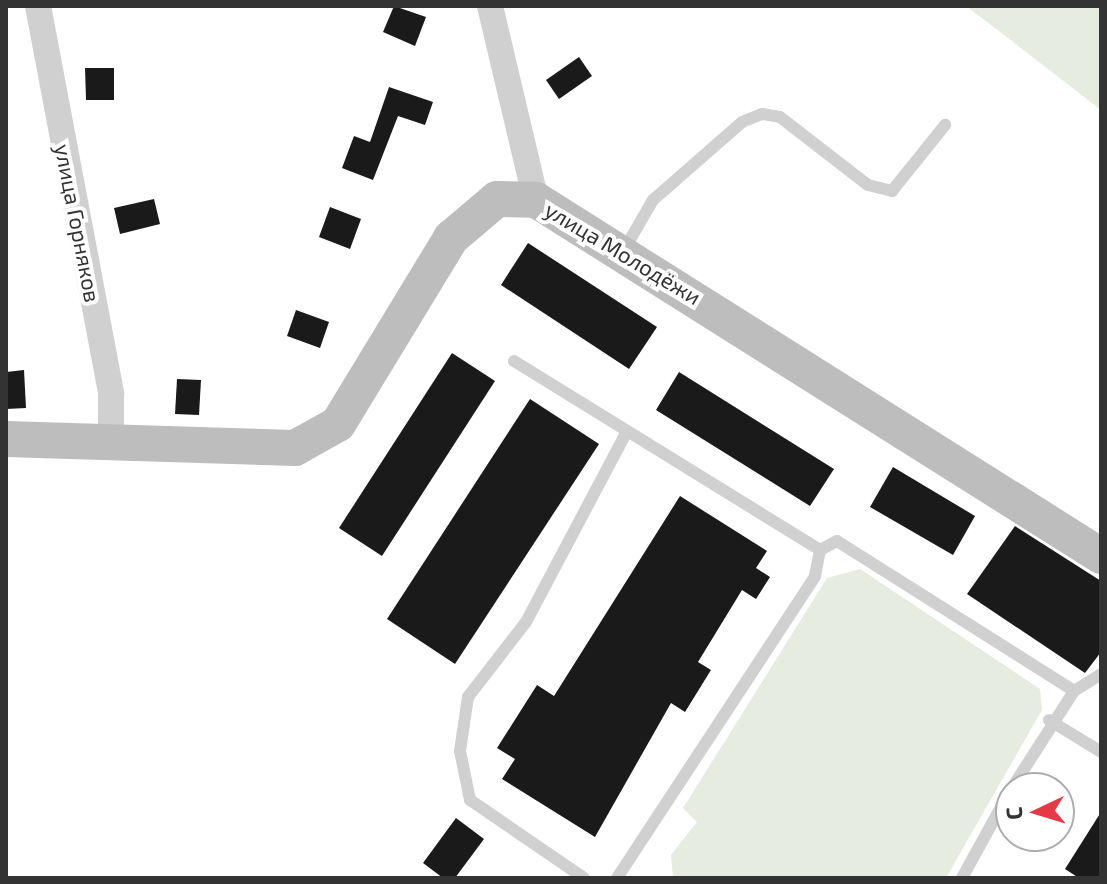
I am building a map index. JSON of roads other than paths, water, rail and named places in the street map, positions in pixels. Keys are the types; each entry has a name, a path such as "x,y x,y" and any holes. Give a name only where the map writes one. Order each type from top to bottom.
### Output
{"main road":[{"name":"улица Молодёжи","path":"6,439 295,448 338,424 451,238 497,199 536,200 624,250 1101,556"}],"street":[{"name":"улица Горняков","path":"38,6 111,394 111,440"},
{"path":"490,6 536,200"}],"lane":[{"path":"624,250 653,200 742,122 762,114 780,117 868,185 892,191 945,125"},
{"path":"514,361 820,550"},
{"path":"584,878 470,800 460,751 468,697 526,622 627,431"},
{"path":"820,550 837,541 1074,691"},
{"path":"617,878 815,576 820,550"},
{"path":"1020,772 1049,720 1074,691 1101,674"},
{"path":"1049,720 1101,752"},
{"path":"962,878 995,818"}]}
